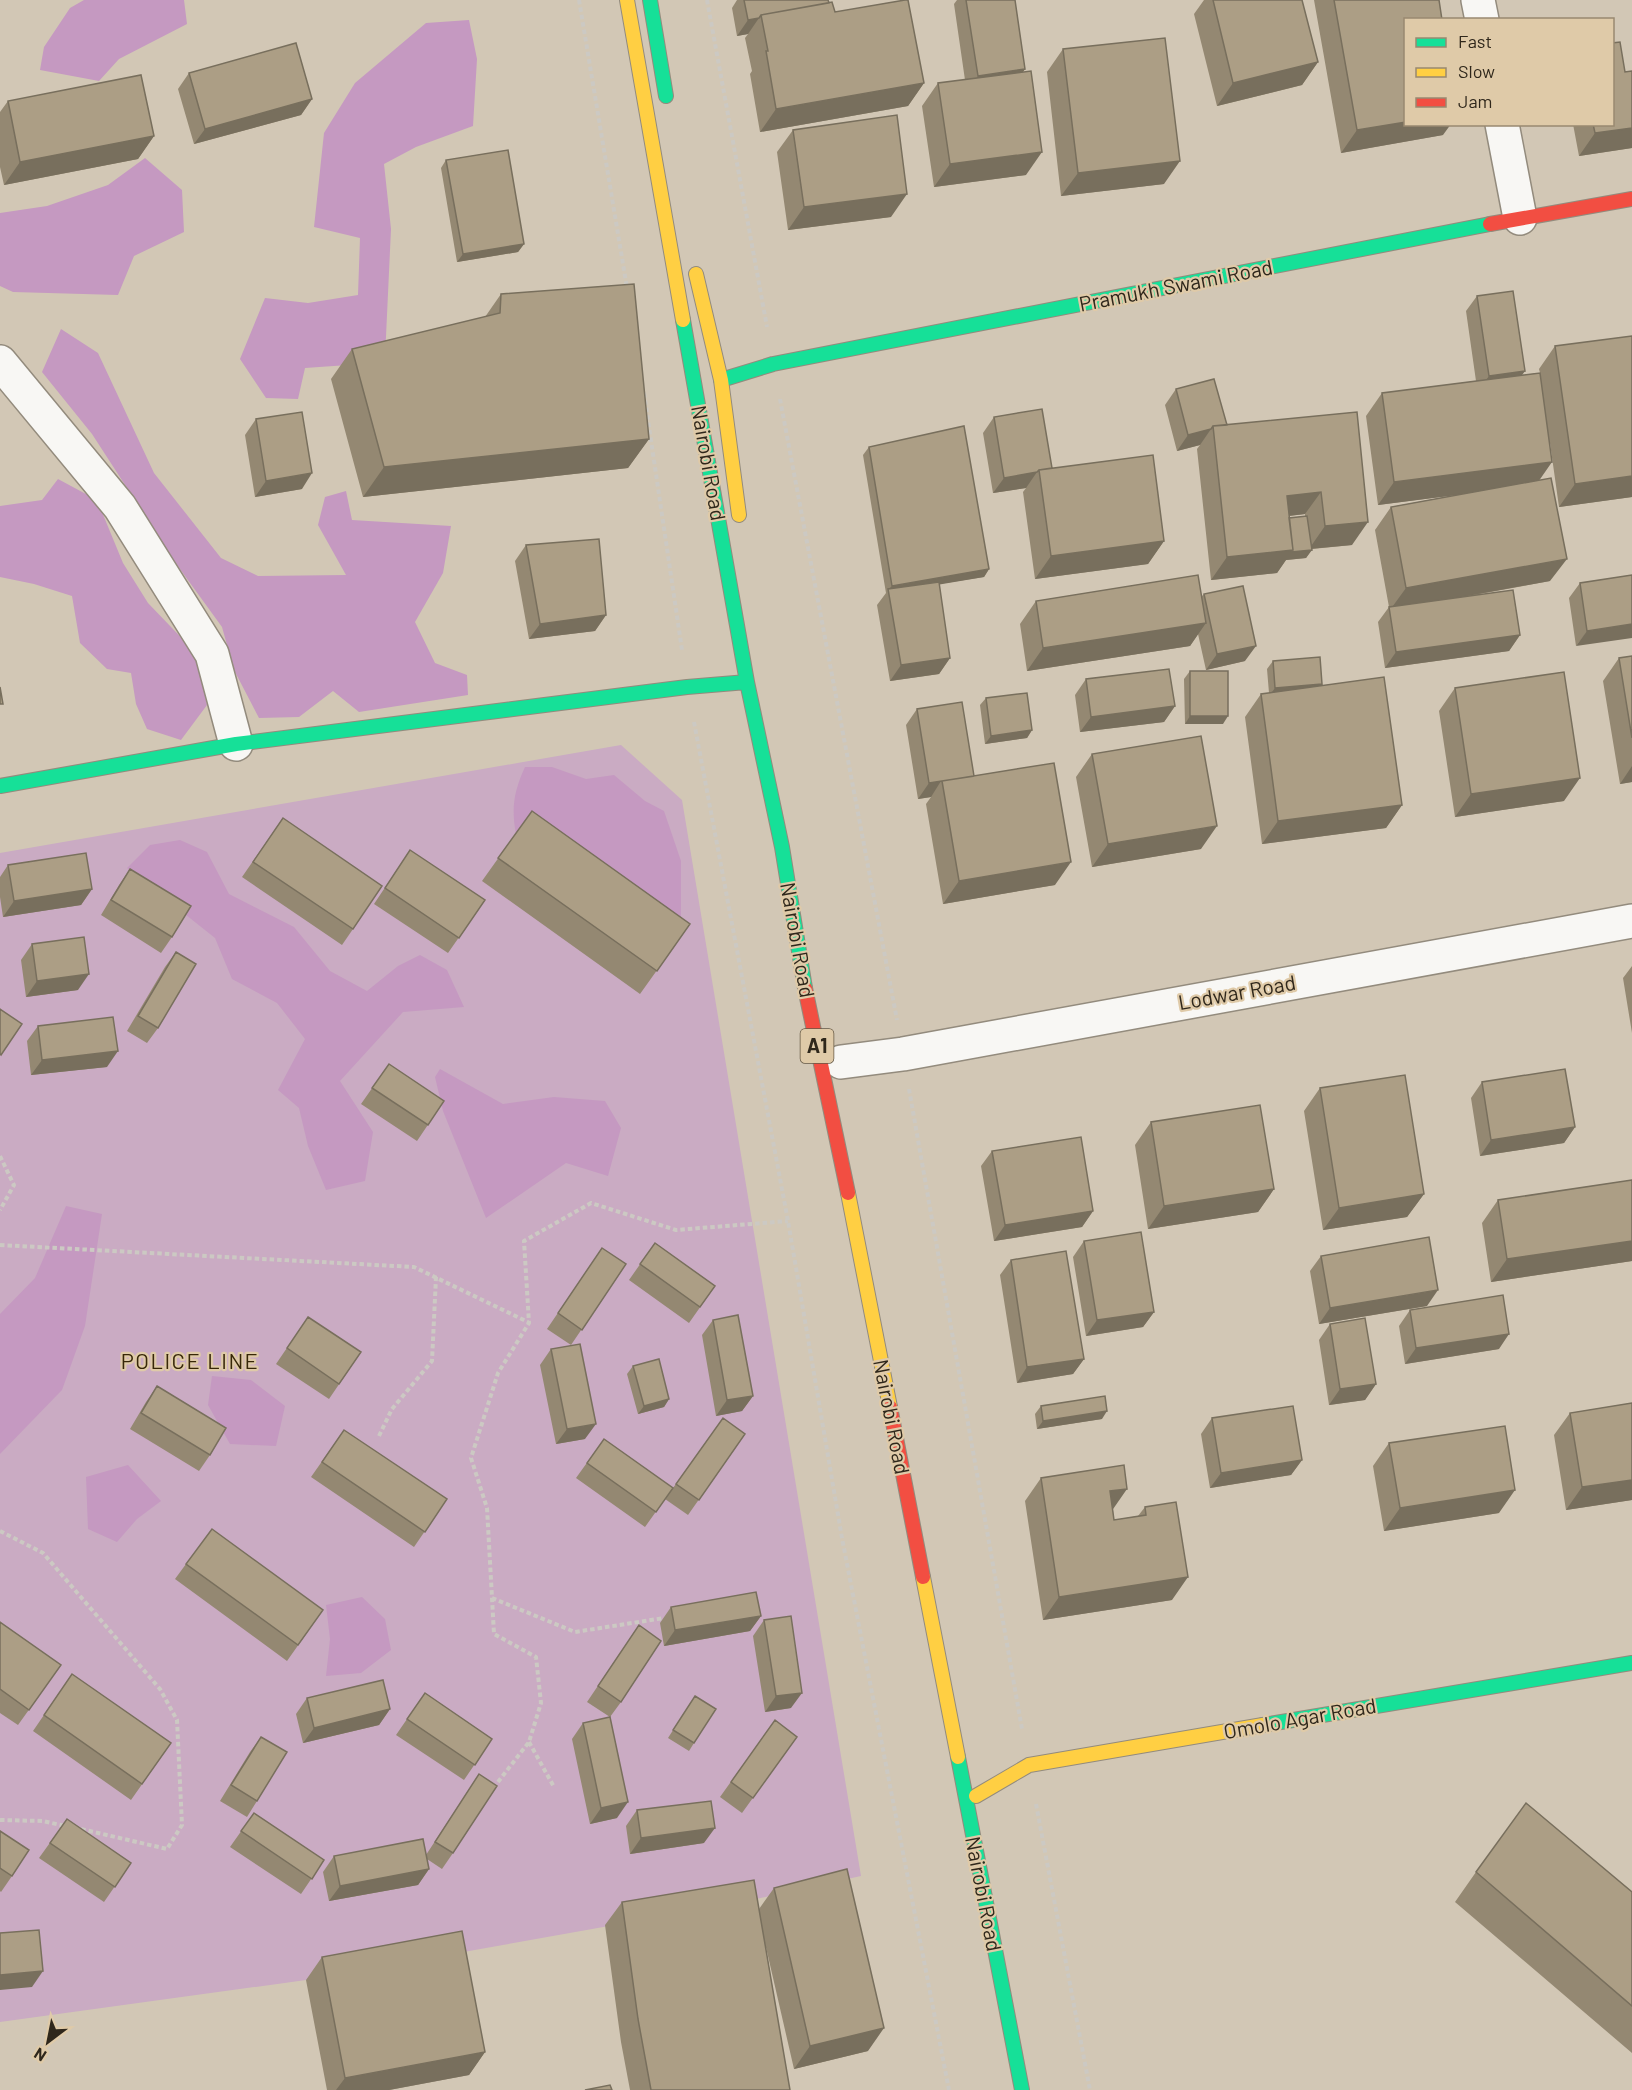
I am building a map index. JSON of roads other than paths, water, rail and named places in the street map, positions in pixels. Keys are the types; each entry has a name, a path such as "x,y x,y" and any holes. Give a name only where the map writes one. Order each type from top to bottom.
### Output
{"main road":[{"name":"Nairobi Road","path":"627,0 747,682 782,847 800,966 853,1216 1022,2090"},
{"path":"650,0 669,112"},
{"name":"Pramukh Swami Road","path":"721,380 774,364 1520,218 1632,199"},
{"name":"Nairobi Road","path":"693,260 721,380 741,533"},
{"path":"0,786 236,744 687,687 747,682"},
{"name":"Nairobi Road","path":"786,796 801,877"},
{"name":"Nairobi Road","path":"919,1479 976,1796 999,1952 1028,2090"},
{"name":"Omolo Agar Road","path":"976,1796 1029,1765 1632,1663"}],"street":[{"path":"1478,0 1482,18"},
{"path":"1502,126 1520,218"},
{"path":"0,362 54,424 120,507 212,654 236,744"},
{"name":"Lodwar Road","path":"841,1062 927,1050 1632,921"}],"district":[{"name":"POLICE LINE","path":"190,1361"}]}
